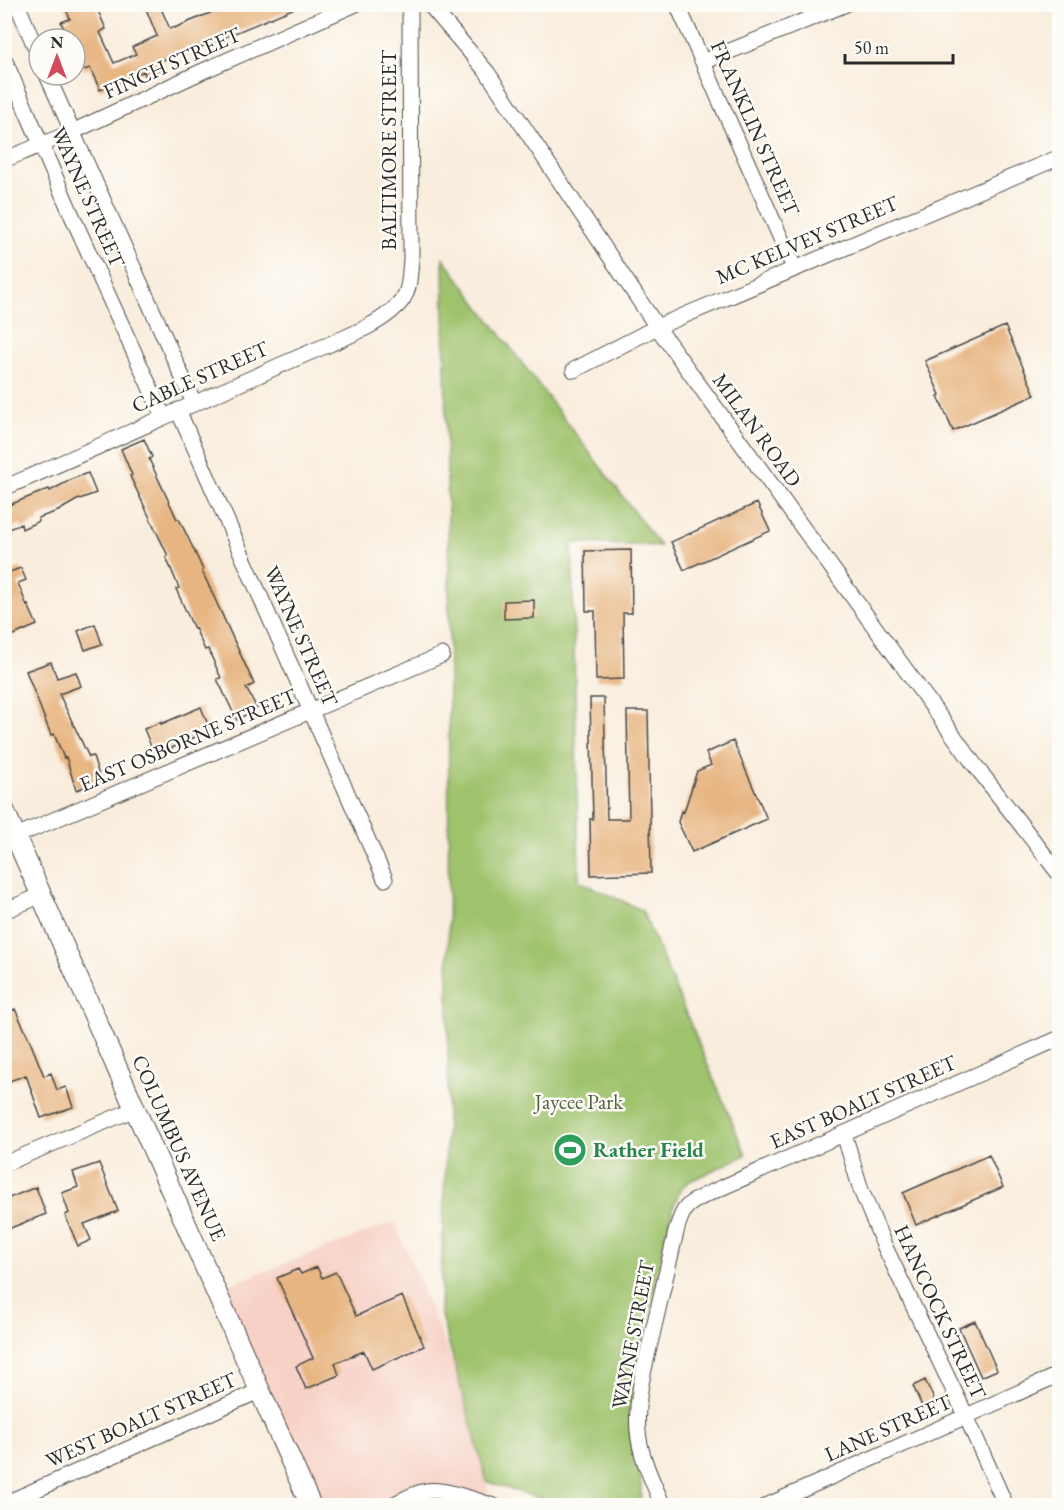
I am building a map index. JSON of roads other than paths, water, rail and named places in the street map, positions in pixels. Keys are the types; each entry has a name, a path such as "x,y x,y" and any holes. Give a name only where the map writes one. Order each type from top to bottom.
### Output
{"main road":[{"name":"COLUMBUS AVENUE","path":"4,810 312,1506"}],"street":[{"path":"16,4 27,29"},
{"name":"FINCH STREET","path":"4,160 72,132 356,4"},
{"name":"BALTIMORE STREET","path":"406,295 410,281 411,260 410,4"},
{"name":"MILAN ROAD","path":"429,4 487,72 657,327 974,764 1059,875"},
{"name":"FRANKLIN STREET","path":"677,4 794,268"},
{"path":"703,62 846,4"},
{"name":"WAYNE STREET","path":"4,59 163,416"},
{"name":"WAYNE STREET","path":"52,87 194,403"},
{"name":"MC KELVEY STREET","path":"574,369 657,327 1059,157"},
{"name":"CABLE STREET","path":"4,488 364,328 393,311 406,295"},
{"name":"WAYNE STREET","path":"178,410 385,879"},
{"name":"EAST OSBORNE STREET","path":"16,836 442,655"},
{"path":"4,911 42,895"},
{"name":"EAST BOALT STREET","path":"685,1208 690,1202 712,1192 1059,1038"},
{"path":"4,1164 135,1109"},
{"name":"HANCOCK STREET","path":"844,1134 861,1190 884,1245 966,1416 1006,1506"},
{"name":"WAYNE STREET","path":"663,1506 641,1448 638,1410 655,1321 680,1219 685,1208"},
{"name":"LANE STREET","path":"766,1506 1059,1374"},
{"name":"WEST BOALT STREET","path":"4,1504 261,1390"},
{"path":"391,1506 417,1494 434,1490 494,1506"}],"place":[{"name":"Rather Field","path":"570,1150"}],"park label":[{"name":"Jaycee Park","path":"579,1102"}]}
